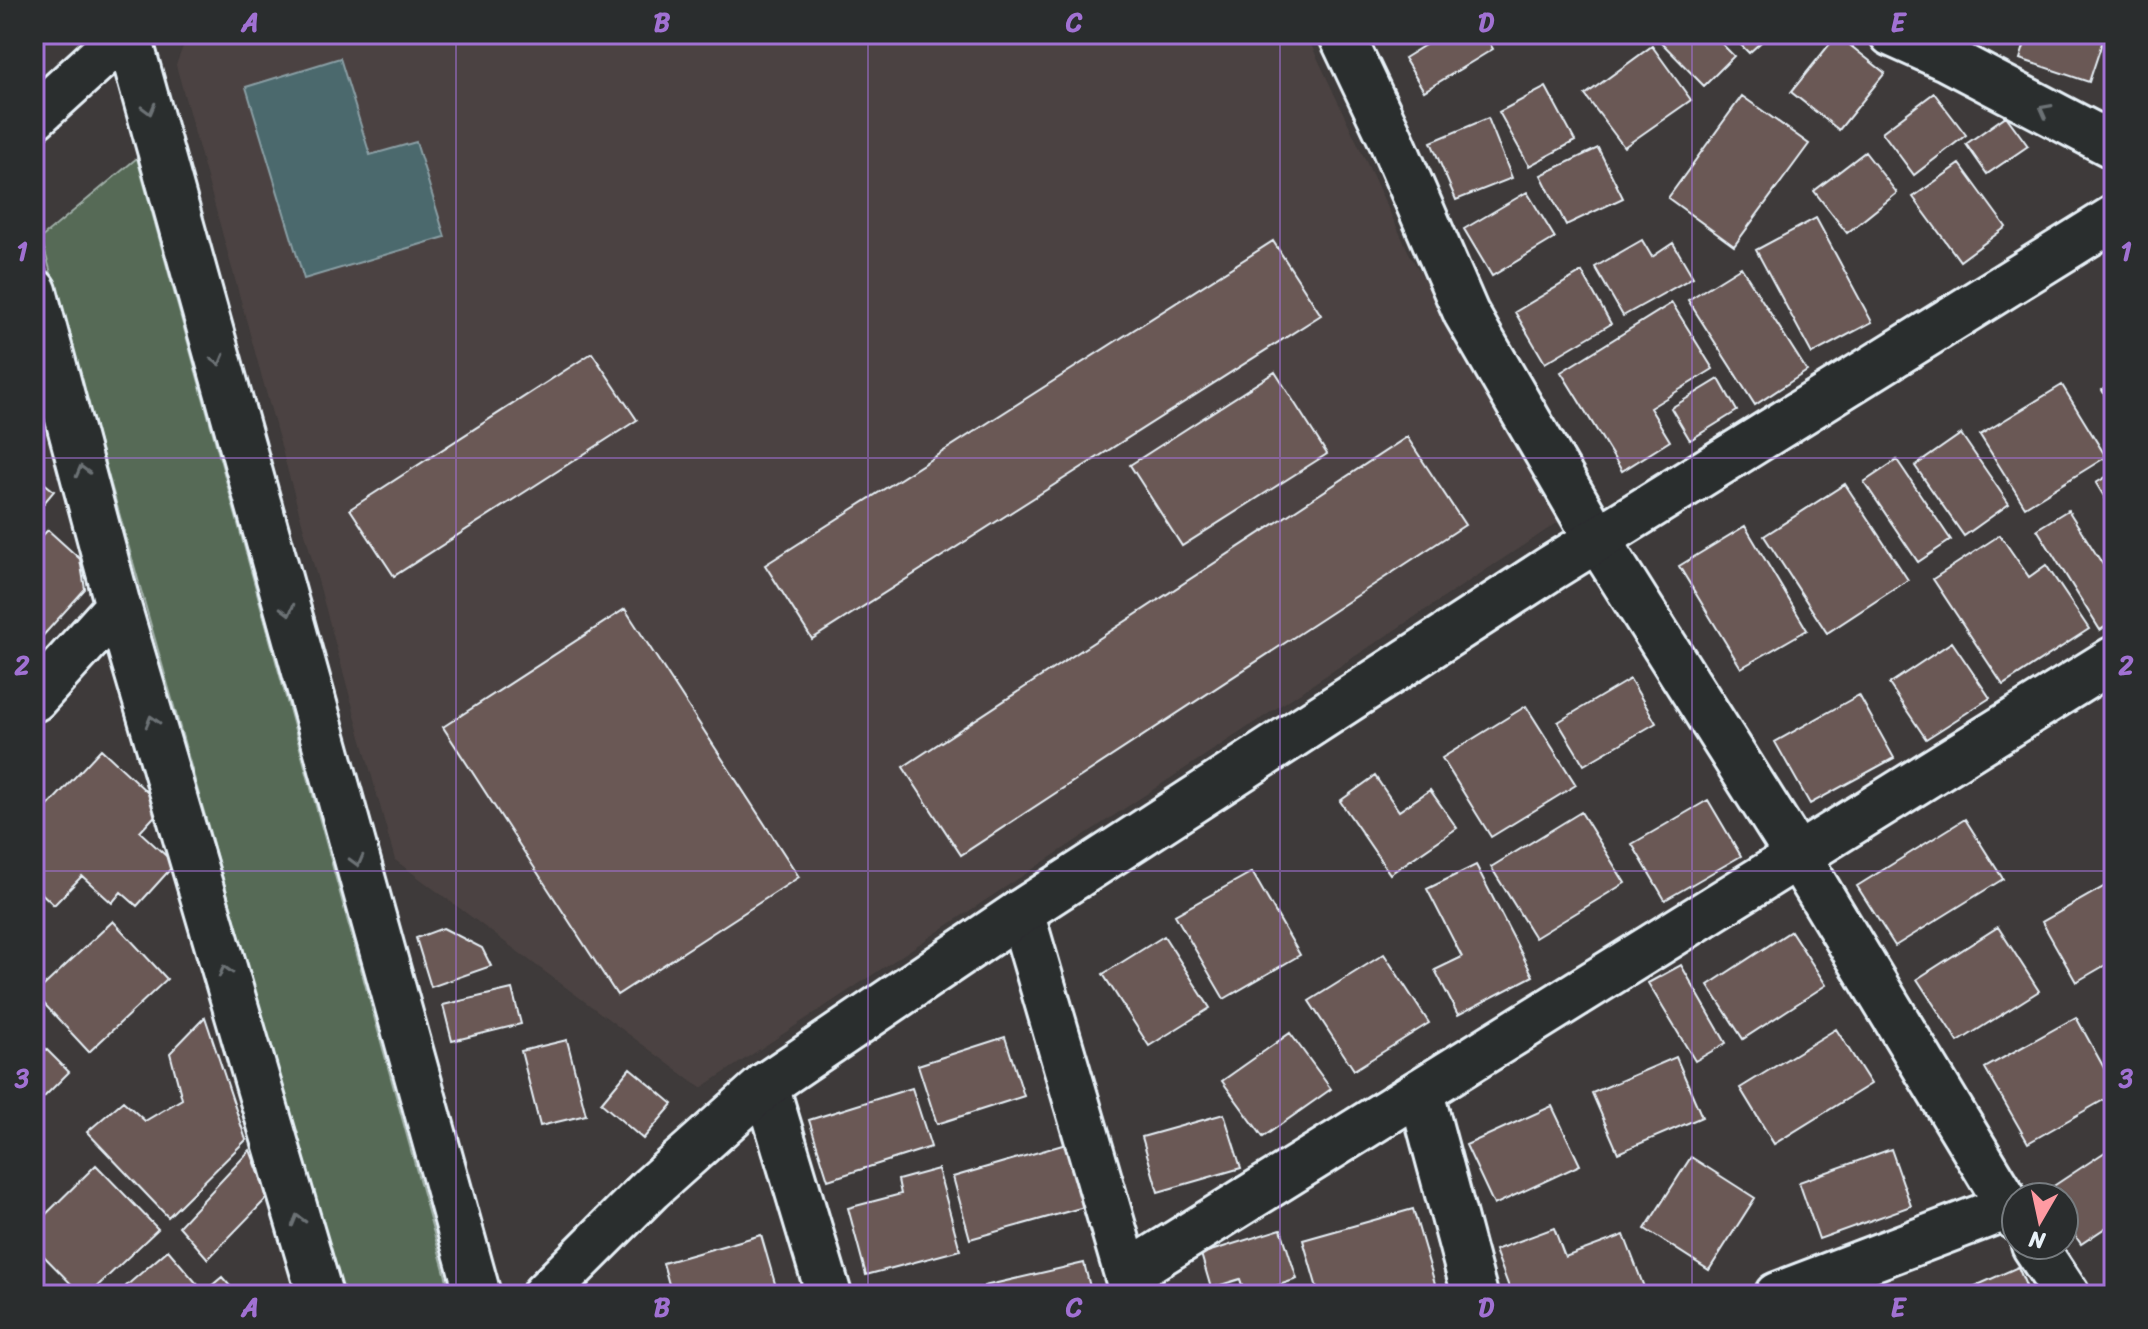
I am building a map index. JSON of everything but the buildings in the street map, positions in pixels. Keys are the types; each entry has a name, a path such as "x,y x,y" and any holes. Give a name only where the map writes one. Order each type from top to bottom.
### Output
{"street":[{"path":"34,117 126,34 478,1295"},
{"path":"1341,34 1389,135 1466,313 1597,539 1798,857 2000,1192"},
{"path":"1892,34 1948,59 2114,146"},
{"path":"544,1295 650,1189 766,1085 1021,912 1597,539 2114,218"},
{"path":"34,291 118,606 320,1295"},
{"path":"34,699 118,606"},
{"path":"1021,912 1130,1284 1421,1093 2114,659"},
{"path":"766,1085 829,1295"},
{"path":"1421,1093 1475,1295"},
{"path":"1777,1295 2000,1216"},
{"path":"2045,1261 2067,1295"}],"shaded area":[{"path":"188,34 1306,34 1409,253 1563,519 701,1088 395,860 176,65"}],"green space":[{"path":"137,158 451,1295 341,1295 41,238"}],"water":[{"path":"340,58 370,155 416,142 445,237 304,279 246,87"}]}
